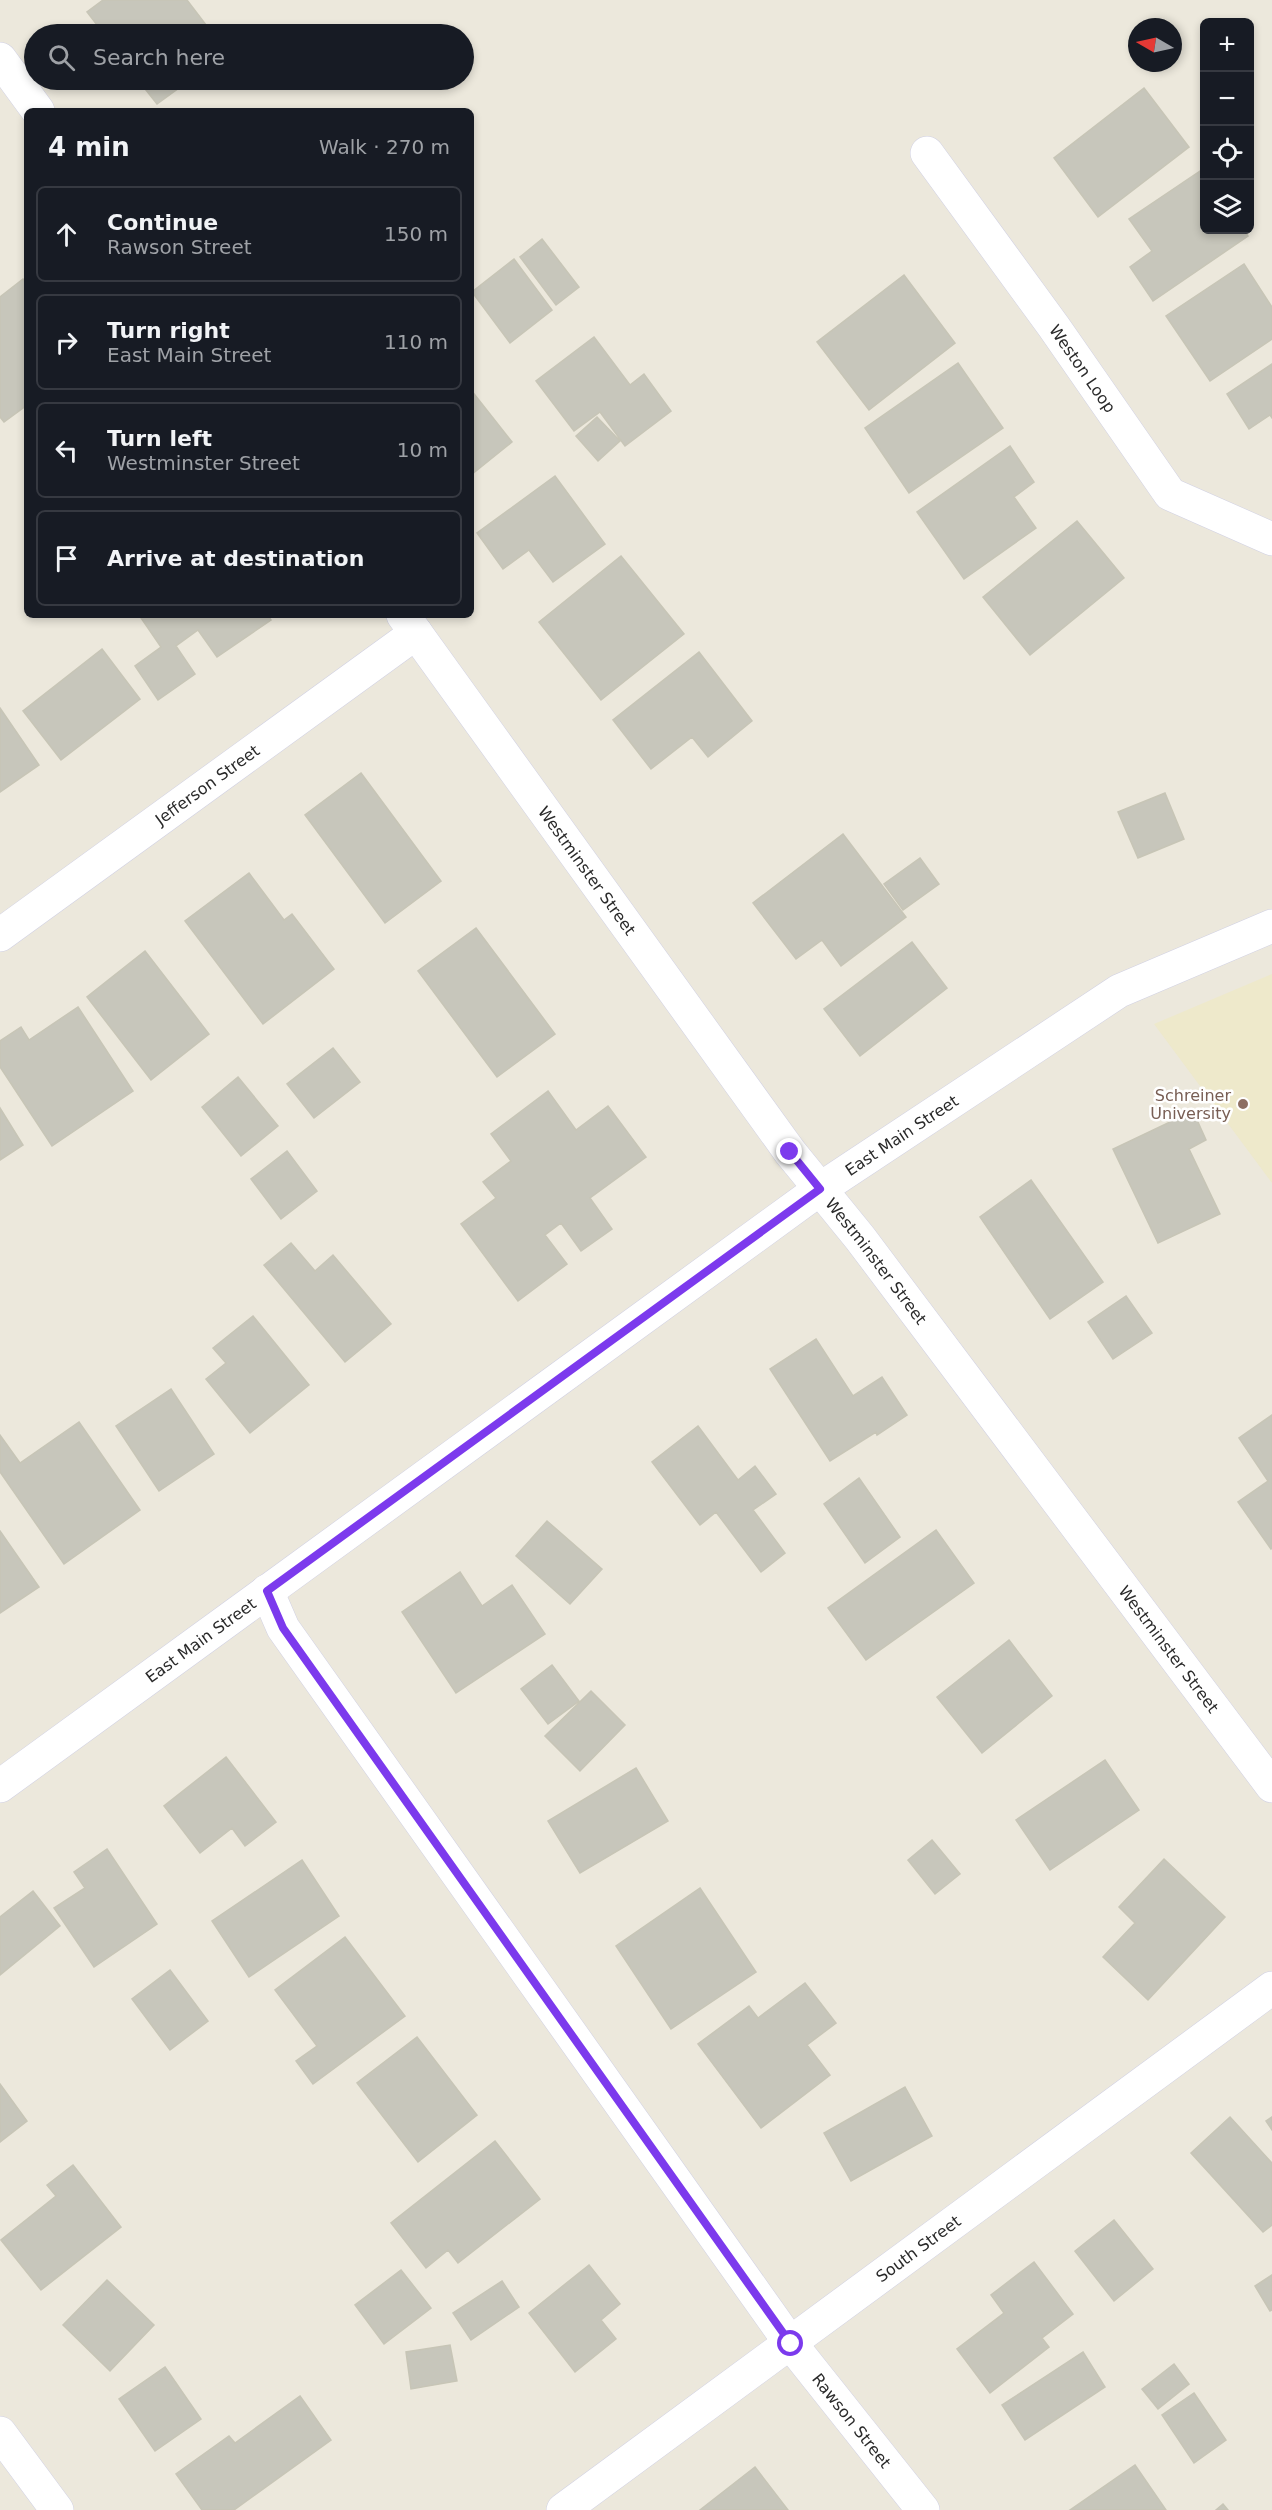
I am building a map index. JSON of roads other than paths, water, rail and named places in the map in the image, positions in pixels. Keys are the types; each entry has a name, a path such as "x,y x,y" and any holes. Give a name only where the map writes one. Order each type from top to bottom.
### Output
{"street":[{"path":"0,59 36,108"},
{"name":"Weston Loop","path":"927,153 1054,327 1170,494 1272,539"},
{"name":"Jefferson Street","path":"0,935 409,624"},
{"name":"Westminster Street","path":"409,624 790,1152 860,1238 1272,1786"},
{"name":"East Main Street","path":"0,1786 820,1189 1119,991 1272,926"},
{"name":"Rawson Street","path":"267,1591 283,1628 791,2344 923,2510"},
{"name":"South Street","path":"563,2510 1272,1988"},
{"path":"0,2433 57,2510"}],"place":[{"name":"Schreiner University","path":"1243,1104"}]}
